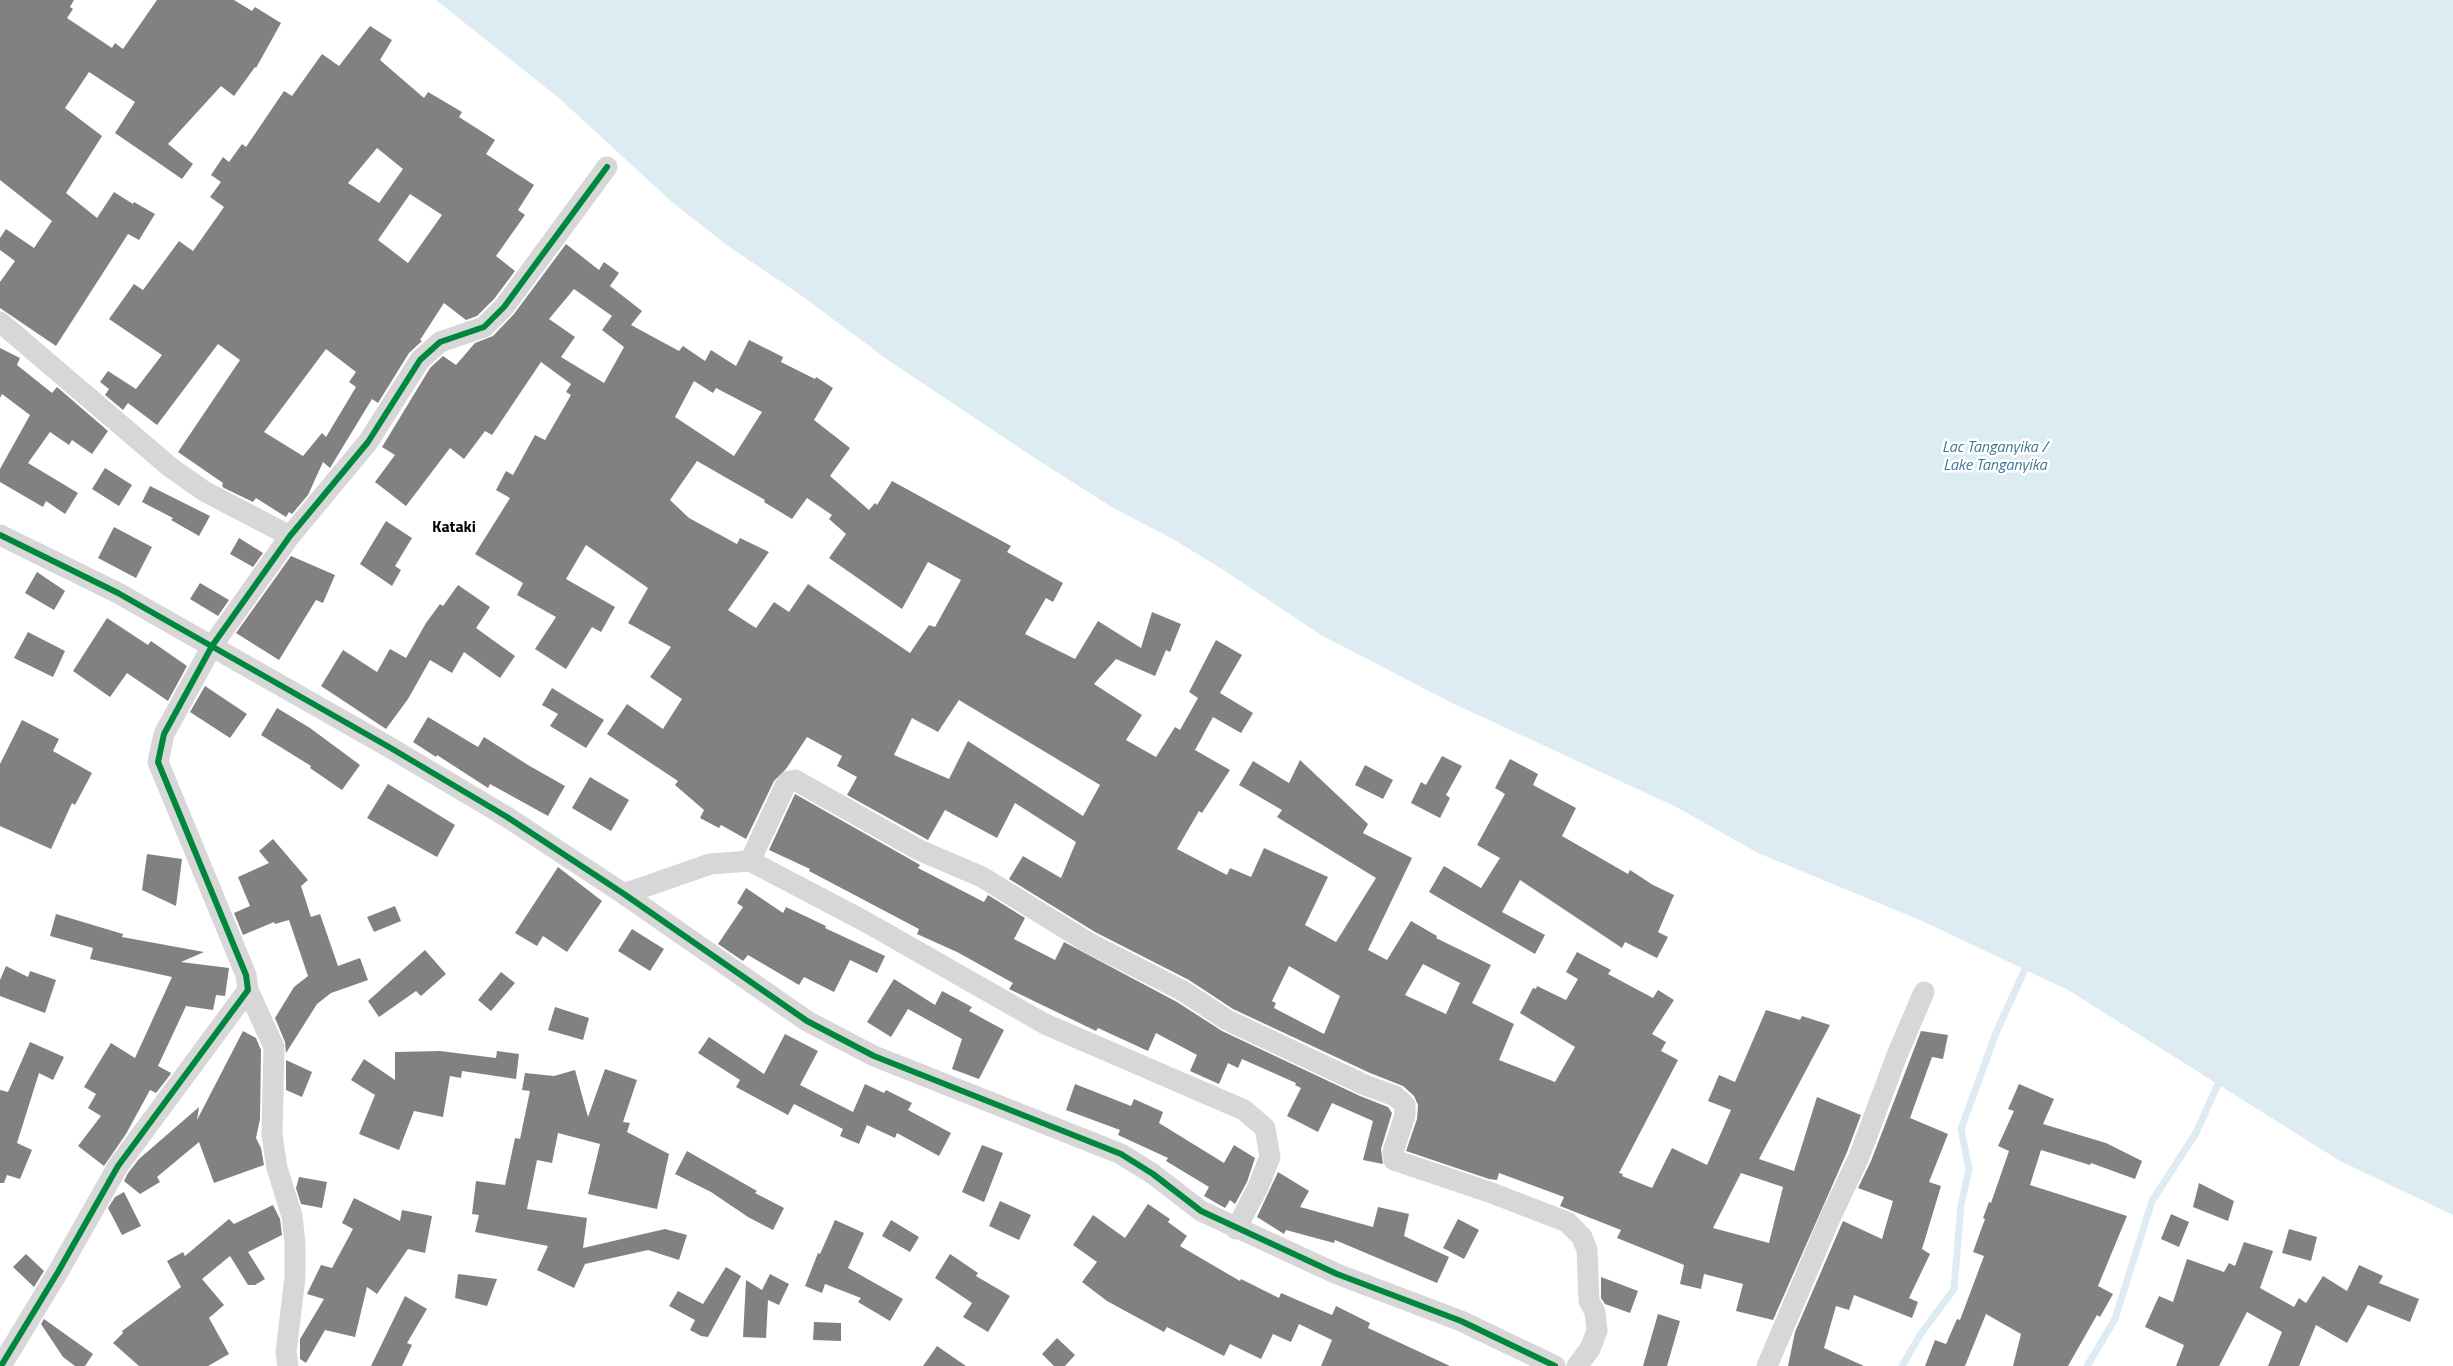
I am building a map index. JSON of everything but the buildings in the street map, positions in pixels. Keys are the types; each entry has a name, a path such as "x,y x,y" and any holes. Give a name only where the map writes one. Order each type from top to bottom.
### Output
{"street":[{"path":"288,1366 286,1352 294,1277 295,1243 292,1216 278,1168 272,1135 274,1047 248,990 246,975 158,762 164,734 212,646 290,536 368,442 420,360 440,342 462,336 484,326 504,307 607,167"},
{"path":"0,322 170,467 204,491 290,536"},
{"path":"0,535 118,592 507,817 624,894 807,1021 874,1056 1121,1154 1153,1174 1201,1212 1337,1274 1461,1321 1555,1366"},
{"path":"750,861 785,786 789,780 795,780 920,850 982,877 1089,944 1183,991 1227,1020 1365,1085 1395,1096 1405,1105 1405,1115 1393,1152 1394,1160 1567,1222 1582,1237 1587,1250 1589,1301 1594,1312 1597,1331 1590,1349 1577,1366"},
{"path":"624,894 710,864 750,861 866,922 1045,1024 1244,1110 1265,1128 1270,1157 1258,1188 1236,1229"},
{"path":"1,1366 58,1272 118,1166 248,990"},
{"path":"1767,1366 1831,1216 1859,1157 1897,1055 1924,992"}],"water":[{"name":"Lac Tanganyika / Lake Tanganyika","path":"436,0 2453,0 2453,1215 2340,1161 2068,990 1922,921 1758,853 1676,807 1450,702 1321,635 1225,571 1173,539 1115,509 1033,457 888,360 802,296 728,246 672,202 560,99"}],"waterway":[{"path":"1902,1366 1920,1335 1954,1289 1961,1205 1969,1169 1961,1129 1996,1033 2025,969"},
{"path":"2087,1366 2115,1319 2152,1201 2196,1133 2218,1084"}],"cycle path":[{"path":"1,1366 58,1272 118,1166 248,990 246,975 158,762 164,734 212,646 290,536 368,442 420,360 440,342 484,327 504,307 607,167"},
{"path":"0,535 118,593 389,747 507,817 624,894 807,1021 874,1056 1121,1154 1153,1174 1201,1211 1337,1274 1461,1321 1555,1366"}],"district":[{"name":"Kataki","path":"454,528"}]}
